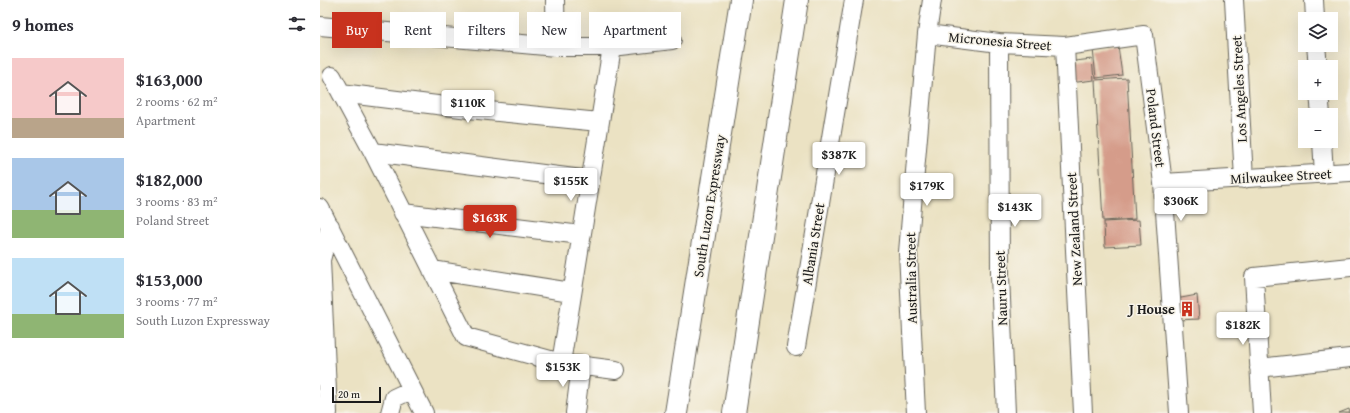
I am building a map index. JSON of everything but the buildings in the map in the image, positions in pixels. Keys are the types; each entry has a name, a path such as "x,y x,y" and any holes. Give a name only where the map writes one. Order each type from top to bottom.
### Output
{"highway":[{"name":"South Luzon Expressway","path":"676,413 741,0"},
{"path":"734,413 797,0"}],"street":[{"path":"555,0 555,12"},
{"name":"Albania Street","path":"796,347 854,0"},
{"name":"Australia Street","path":"916,413 908,252 927,34 932,0"},
{"name":"Los Angeles Street","path":"1234,0 1244,179"},
{"path":"1314,0 1315,12"},
{"path":"320,26 527,44"},
{"name":"Micronesia Street","path":"927,34 999,43 1064,46 1144,35"},
{"name":"Poland Street","path":"1144,35 1163,183 1179,413"},
{"name":"Nauru Street","path":"999,43 1000,276 1006,413"},
{"name":"New Zealand Street","path":"1064,46 1083,413"},
{"path":"561,363 571,292 612,48"},
{"path":"332,76 373,152 466,337 561,363 616,370"},
{"path":"341,93 469,109 599,122"},
{"path":"1322,148 1324,174"},
{"path":"373,152 590,180"},
{"name":"Milwaukee Street","path":"1163,183 1350,172"},
{"path":"320,208 424,413"},
{"path":"403,213 581,235"},
{"path":"328,413 321,260 330,226"},
{"path":"1262,413 1254,277 1350,267"},
{"path":"432,270 571,292"},
{"path":"1260,368 1350,358"},
{"path":"575,413 581,366"},
{"path":"390,413 394,398 411,390"}],"place":[{"name":"J House","path":"1187,309"}]}
